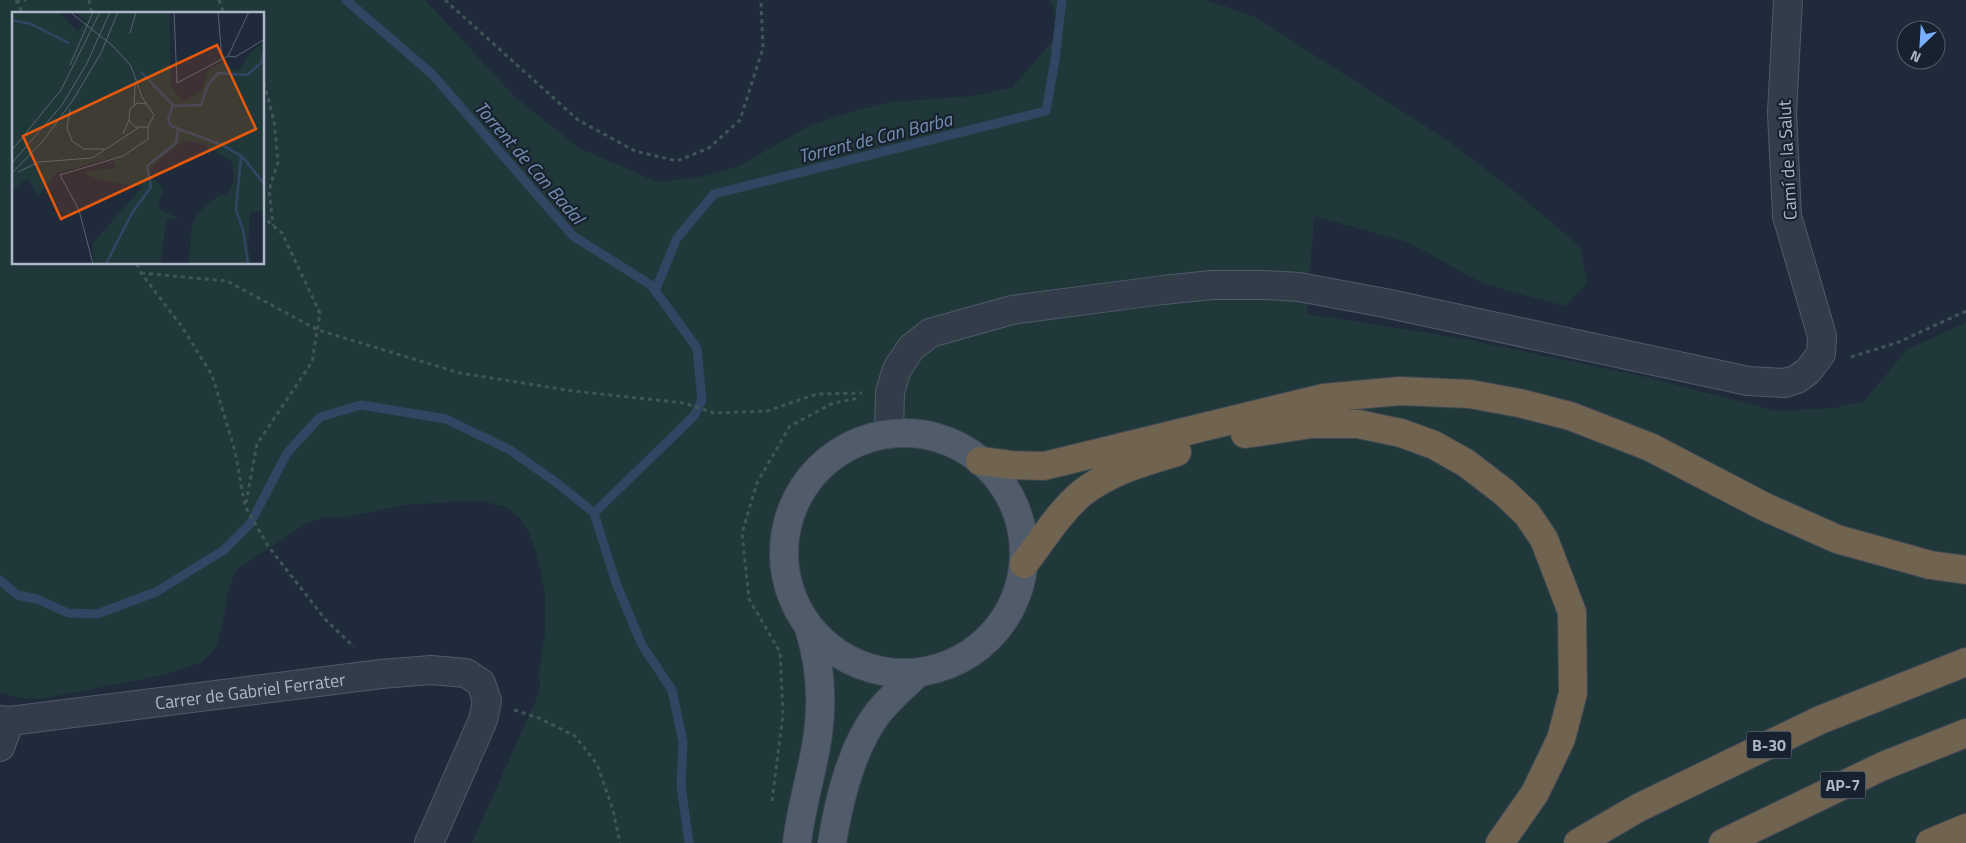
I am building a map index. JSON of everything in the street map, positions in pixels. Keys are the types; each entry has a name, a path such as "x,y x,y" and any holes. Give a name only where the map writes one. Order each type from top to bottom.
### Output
{"highway":[{"path":"980,460 1011,465 1044,466 1323,398 1400,390 1470,394 1518,402 1570,416 1650,447 1765,507 1837,539 1930,564 1966,570"},
{"path":"1024,564 1061,515 1082,494 1102,480 1131,466 1204,444 1258,431 1312,424 1358,424 1400,433 1434,445 1466,463 1505,493 1527,514 1544,539 1572,612 1573,693 1561,739 1535,793 1500,843"},
{"name":"B-30","path":"1578,843 1638,808 1820,720 1966,662"},
{"name":"AP-7","path":"1723,843 1883,766 1966,733"},
{"path":"1930,843 1966,828"}],"main road":[{"path":"890,434 914,434 937,438 960,447 980,460 1010,496 1018,518 1023,541 1024,564 1018,590 1007,615 992,636 971,653 948,665 919,672 893,673 864,667 839,654 810,628 800,615 790,590 784,564 784,538 791,512 802,488 819,468 840,452 864,440 890,434"},
{"path":"797,843 805,793 818,734 821,703 817,655 810,628"},
{"path":"832,843 837,811 850,769 865,732 890,698 919,672"}],"street":[{"name":"Camí de la Salut","path":"1788,0 1782,113 1786,216 1822,336 1820,354 1808,371"},
{"path":"890,434 890,392 897,369 911,348 930,333 1012,310 1163,290 1212,286 1264,285 1299,287 1385,303 1748,381 1785,383 1797,379 1808,371"},
{"name":"Carrer de Gabriel Ferrater","path":"5,721 381,674 431,670 466,673 480,683 487,701"},
{"path":"429,843 483,720 487,701"},
{"path":"0,748 5,721"}],"path":[{"path":"16,1 26,0"},
{"path":"219,0 223,12"},
{"path":"446,0 578,120 635,151 677,161 709,148 740,120 763,48 759,0"},
{"path":"265,87 274,121 278,162 269,190 273,226"},
{"path":"246,506 257,444 312,362 320,313 282,233 265,219"},
{"path":"137,265 141,273 182,327 212,375 235,451 246,506 268,546 325,619 381,674"},
{"path":"141,273 228,280 318,330 460,373 573,391 684,403 714,413 767,412 817,394 890,392"},
{"path":"1808,371 1899,342 1966,311"},
{"path":"772,801 783,714 780,652 749,599 742,533 757,483 790,426 833,403 890,392"},
{"path":"487,701 538,718 575,736 598,764 613,810 620,843"}],"green space":[{"path":"0,0 425,0 515,97 579,148 657,182 699,177 737,167 811,125 850,112 891,102 972,96 1012,88 1061,31 1050,0 1206,0 1253,16 1447,140 1518,194 1580,247 1587,283 1565,306 1482,283 1410,243 1314,216 1307,314 1460,338 1646,377 1777,411 1835,408 1864,401 1907,350 1966,322 1966,843 472,843 540,691 539,672 545,633 545,593 537,555 530,535 521,519 506,507 486,502 466,501 405,505 346,517 327,517 307,523 237,569 229,587 222,627 216,647 202,662 164,675 41,699 21,698 0,693"}],"waterway":[{"name":"Torrent de Can Badal","path":"346,0 432,74 573,236 651,285 697,348 702,400 694,416 594,513"},
{"name":"Torrent de Can Barba","path":"655,291 677,238 714,194 1046,111 1055,60 1062,0"},
{"path":"0,580 17,595 37,599 68,613 97,614 156,592 224,550 250,524 287,453 320,417 361,405 446,419 510,450 557,483 594,513"},
{"name":"Torrent de Can Badal","path":"594,513 616,583 642,645 672,690 683,742 681,785 689,843"}]}
